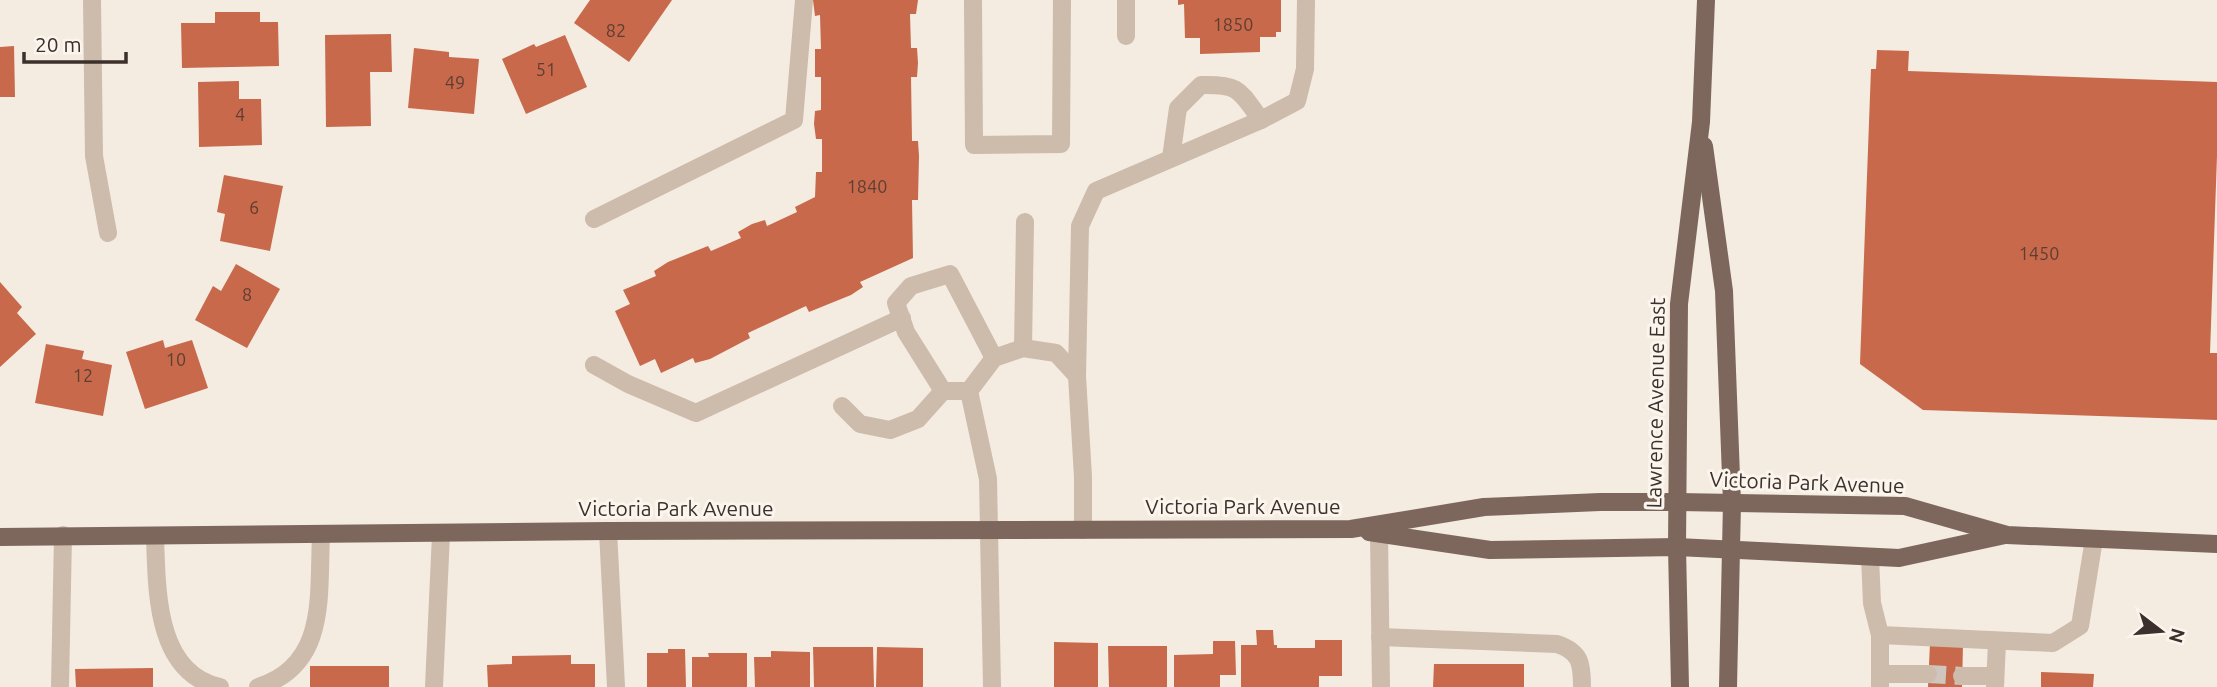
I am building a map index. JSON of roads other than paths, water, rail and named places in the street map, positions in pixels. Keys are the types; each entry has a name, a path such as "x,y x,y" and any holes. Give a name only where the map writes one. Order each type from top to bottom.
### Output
{"main road":[{"name":"Lawrence Avenue East","path":"1680,687 1677,548 1679,304 1701,121 1706,0"},
{"name":"Lawrence Avenue East","path":"1701,121 1724,291 1732,503 1728,687"},
{"name":"Victoria Park Avenue","path":"1352,529 1484,507 1678,502 1905,506 2007,535 2217,544"},
{"name":"Victoria Park Avenue","path":"0,537 608,531 1352,529 1490,550 1731,549 1899,558 2007,535"}],"street":[{"path":"92,0 94,156 108,233"},
{"path":"594,219 794,120 804,0"},
{"path":"973,0 974,145 1061,144 1062,0"},
{"path":"1126,0 1126,36"},
{"path":"1083,530 1077,376 1080,226 1096,191 1261,120 1297,101 1305,68 1306,0"},
{"path":"1171,158 1178,108 1201,85 1225,84 1240,91 1261,120"},
{"path":"1023,348 1025,222"},
{"path":"943,391 906,332 896,303 911,286 950,274 994,358"},
{"path":"594,365 628,384 696,413 902,318"},
{"path":"992,687 988,479 969,391 994,358 1023,348 1056,353 1077,376"},
{"path":"842,406 860,424 890,430 918,419 943,391 969,391"},
{"path":"608,531 616,687"},
{"path":"1379,533 1381,687"},
{"path":"434,687 441,534"},
{"path":"60,687 63,535"},
{"path":"258,687 273,682 295,667 313,638 321,535"},
{"path":"155,537 157,597 166,634 185,669 208,685 220,687"},
{"path":"1880,635 2053,643 2080,626 2094,538"},
{"path":"1870,557 1872,603 1880,635 1880,681 1928,674"},
{"path":"1380,637 1557,644 1570,648 1577,656 1582,667 1583,687"},
{"path":"1962,676 1995,682 1997,642"}],"tunnel":[{"path":"1928,674 1962,676"}]}
